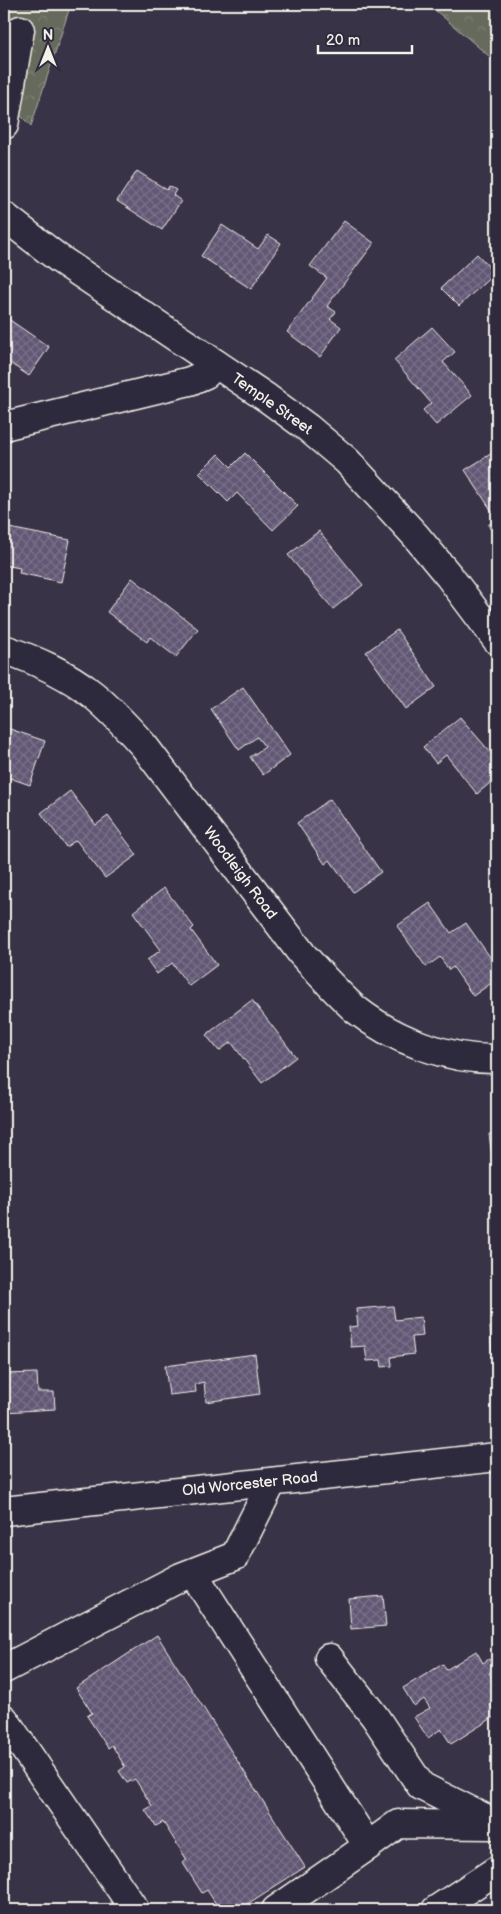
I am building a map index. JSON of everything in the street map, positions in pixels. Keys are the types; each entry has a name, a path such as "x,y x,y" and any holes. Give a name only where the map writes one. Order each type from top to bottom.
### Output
{"main road":[{"path":"4,126 20,30"},
{"name":"Temple Street","path":"4,216 58,258 267,398 308,428 347,461 415,535 449,576 497,640"},
{"path":"4,426 190,381 206,374 216,364"},
{"name":"Woodleigh Road","path":"4,648 31,658 64,675 93,694 118,718 144,746 302,954 326,982 356,1009 382,1027 411,1041 445,1053 483,1060 497,1059"},
{"name":"Old Worcester Road","path":"4,1511 497,1457"},
{"path":"4,1669 180,1577 235,1556 272,1482"},
{"path":"193,1572 368,1846"},
{"path":"329,1658 375,1717 421,1786 497,1825"},
{"path":"4,1719 135,1910"},
{"path":"276,1910 398,1824 497,1825"},
{"path":"436,1910 497,1870"}],"green space":[{"path":"4,4 71,4 31,126 4,99"},
{"path":"428,4 497,4 497,63"}],"building":[{"path":"137,171 167,190 169,186 176,190 173,195 181,201 162,230 117,201"},
{"path":"344,221 374,243 327,306 336,312 330,319 341,327 320,357 287,332 327,278 310,266"},
{"path":"222,225 258,249 268,235 281,243 251,289 201,256"},
{"path":"477,254 495,273 459,306 441,288"},
{"path":"4,316 49,347 29,376 4,359"},
{"path":"432,327 455,352 443,362 472,395 436,425 423,410 431,403 394,360"},
{"path":"497,450 497,519 465,470"},
{"path":"245,453 298,506 273,530 237,493 228,502 199,473 218,454 231,467"},
{"path":"497,519 497,530 493,533 488,525"},
{"path":"4,527 70,540 61,582 19,573 20,568 4,565"},
{"path":"319,531 363,585 333,609 288,555"},
{"path":"132,578 198,629 176,657 150,637 147,642 107,612"},
{"path":"397,630 436,687 406,709 366,652"},
{"path":"243,687 290,755 263,775 250,757 265,747 257,737 239,750 211,709"},
{"path":"460,717 497,760 497,777 477,794 446,755 436,763 423,747"},
{"path":"4,727 45,741 30,785 4,776"},
{"path":"70,791 96,825 108,816 137,855 105,878 76,840 66,847 41,813"},
{"path":"330,799 381,872 353,892 330,860 325,864 297,823"},
{"path":"164,888 194,927 191,930 217,965 189,986 172,963 157,974 147,960 161,950 133,912"},
{"path":"430,903 451,933 466,923 497,967 497,979 473,996 453,967 449,970 440,957 426,967 397,926"},
{"path":"252,1000 296,1057 262,1083 231,1042 219,1051 206,1035"},
{"path":"497,1133 497,1185 496,1185 489,1134"},
{"path":"393,1306 395,1320 421,1317 423,1336 412,1337 414,1354 391,1357 392,1366 382,1367 381,1360 367,1361 365,1346 351,1347 349,1327 358,1326 356,1309"},
{"path":"497,1326 497,1371 493,1371 490,1327"},
{"path":"255,1354 260,1394 206,1402 204,1382 195,1384 196,1392 169,1395 165,1366"},
{"path":"37,1373 38,1392 54,1392 55,1409 4,1412 4,1374"},
{"path":"383,1596 386,1626 351,1629 349,1599"},
{"path":"157,1635 305,1867 238,1910 220,1910 207,1890 202,1893 183,1863 187,1860 163,1822 156,1826 145,1810 152,1806 135,1779 127,1783 119,1771 125,1767 112,1745 108,1748 87,1716 92,1713 76,1688"},
{"path":"476,1651 483,1663 489,1659 495,1669 489,1673 497,1687 497,1701 490,1705 497,1715 451,1744 441,1729 428,1738 414,1717 430,1708 424,1699 414,1706 403,1688 443,1664 446,1670"}]}
